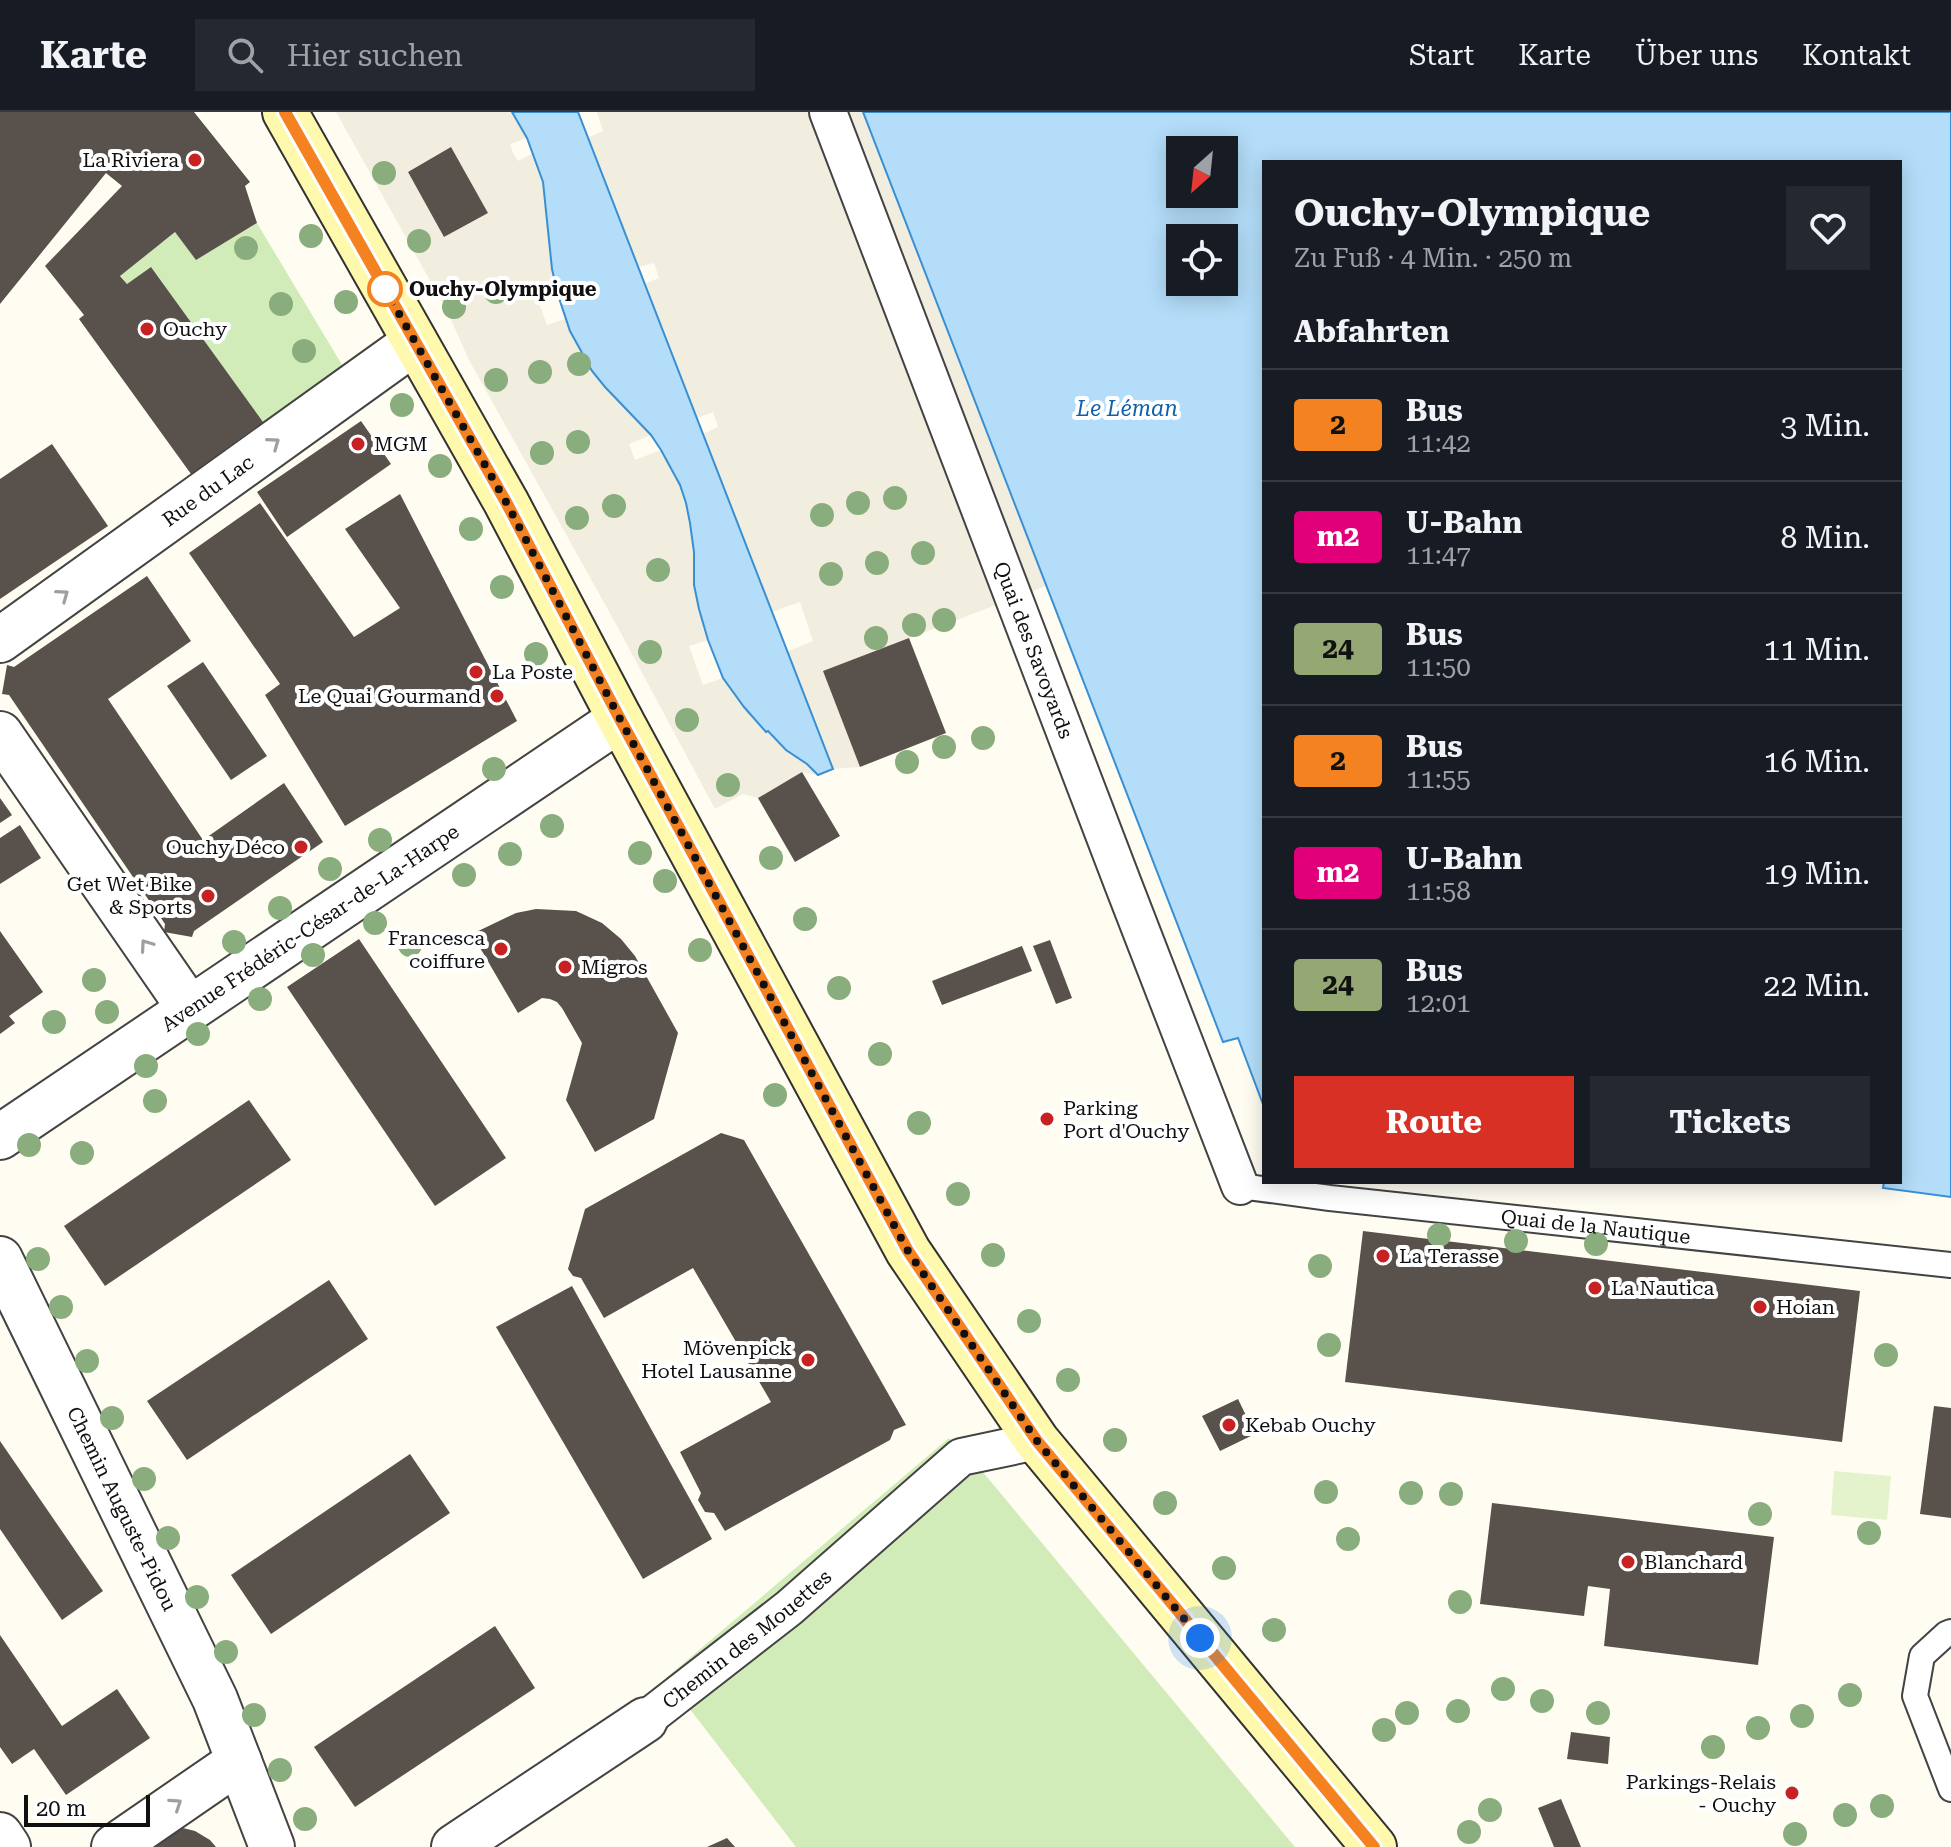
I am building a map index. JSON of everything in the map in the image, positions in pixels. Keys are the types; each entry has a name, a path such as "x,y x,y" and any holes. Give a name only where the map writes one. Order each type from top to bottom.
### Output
{"main road":[{"path":"285,112 506,502 908,1251 1037,1441 1374,1847"}],"street":[{"name":"Quai des Savoyards","path":"828,112 1240,1186"},
{"name":"Rue du Lac","path":"0,640 415,342"},
{"name":"Avenue Frédéric-César-de-La-Harpe","path":"0,1137 620,719"},
{"path":"0,734 190,1009"},
{"name":"Chemin Auguste-Pidou","path":"0,1259 215,1699 272,1847"},
{"name":"Chemin des Mouettes","path":"454,1847 645,1720 789,1608 961,1457 1037,1441"},
{"path":"114,1847 239,1761"},
{"path":"0,1835 8,1847"}],"lane":[{"name":"Quai de la Nautique","path":"1240,1186 1951,1265"},
{"path":"1951,1632 1922,1656 1915,1696 1951,1789"}],"green space":[{"path":"257,223 344,368 267,422 263,422 151,267 127,284 110,261 154,228 163,242 175,232 197,259"},
{"path":"949,1438 982,1471 1295,1847 796,1847 666,1678"},
{"path":"1834,1471 1891,1476 1887,1520 1831,1515"}],"shaded area":[{"path":"336,112 512,112 527,138 510,144 513,153 518,161 533,153 543,182 552,269 558,295 539,303 547,325 565,319 592,371 651,435 629,444 635,460 661,450 686,503 694,552 695,585 708,640 689,646 703,685 723,678 766,732 818,775 802,772 758,798 743,794 715,809 469,360 447,311","holes":["451,148 488,213 445,237 408,172"]},
{"path":"597,112 862,112 1046,586 823,671 860,767 833,769 787,652 813,641 800,602 772,612 703,434 718,427 713,412 697,418 644,284 659,278 654,263 639,267 587,138 603,131"}],"water":[{"path":"512,112 578,112 833,769 818,775 786,750 744,707 723,678 699,609 694,585 690,523 680,485 651,435 592,371 570,331 552,269 543,182 527,138"},
{"name":"Le Léman","path":"863,112 1951,112 1951,1197 1883,1188 1884,1184 1902,1184 1902,160 1262,160 1262,1102 1238,1038 1223,1042"}],"building":[{"path":"0,112 194,112 250,182 245,186 257,223 196,260 175,232 120,276 127,284 151,267 263,422 191,474 79,319 84,315 45,266 122,186 106,173 0,304"},
{"path":"451,147 488,213 444,237 408,172"},
{"path":"361,421 391,464 287,537 257,492"},
{"path":"52,444 108,526 0,599 0,479"},
{"path":"400,494 517,721 345,826 265,695 280,684 189,553 260,503 354,637 400,608 345,529"},
{"path":"147,576 191,641 108,699 203,840 284,783 323,842 194,931 192,937 164,932 165,924 9,695 2,694 7,665 14,667"},
{"path":"909,638 946,733 860,767 823,671"},
{"path":"203,662 267,756 231,780 167,686"},
{"path":"802,772 840,836 795,862 758,798"},
{"path":"0,798 12,815 0,823"},
{"path":"20,825 41,858 0,884 0,838"},
{"path":"536,909 576,911 602,923 621,939 635,956 678,1033 654,1119 595,1152 566,1100 582,1043 557,1002 542,998 518,1013 472,934 516,913"},
{"path":"0,931 43,992 9,1016 15,1023 0,1034"},
{"path":"359,939 506,1158 435,1206 287,987"},
{"path":"1050,940 1072,998 1056,1004 1033,946"},
{"path":"1022,946 1032,971 942,1005 932,981"},
{"path":"249,1100 291,1160 105,1286 64,1226"},
{"name":"Mövenpick Hotel Lausanne","path":"721,1133 744,1140 906,1425 894,1430 890,1440 725,1531 714,1513 705,1512 698,1500 701,1493 680,1452 771,1402 693,1268 604,1318 581,1278 573,1276 568,1269 585,1209"},
{"path":"1363,1231 1860,1291 1842,1442 1345,1382"},
{"path":"329,1280 368,1339 187,1460 147,1401"},
{"name":"Mövenpick Hotel Lausanne","path":"572,1286 712,1539 643,1579 496,1327"},
{"name":"Kebab Ouchy","path":"1238,1399 1255,1434 1220,1451 1202,1416"},
{"path":"1934,1406 1951,1408 1951,1518 1920,1514"},
{"path":"0,1441 103,1591 62,1620 0,1529"},
{"path":"410,1454 450,1513 271,1634 231,1575"},
{"name":"Blanchard","path":"1492,1503 1774,1537 1758,1665 1604,1646 1610,1589 1588,1586 1584,1616 1480,1604"},
{"path":"495,1626 535,1688 355,1807 314,1747"},
{"path":"0,1635 62,1726 117,1689 150,1738 66,1795 34,1749 12,1764 0,1747"},
{"path":"1571,1732 1610,1737 1608,1764 1567,1759"},
{"path":"1561,1799 1581,1847 1554,1847 1538,1808"},
{"path":"183,1828 195,1831 216,1847 149,1847 170,1832"},
{"path":"727,1838 735,1847 707,1847"}],"bus line":[{"name":"2","path":"285,112 506,502 908,1251 1037,1441 1374,1847"}],"place":[{"name":"La Riviera","path":"195,160"},
{"name":"Ouchy-Olympique","path":"385,289"},
{"name":"Ouchy","path":"147,329"},
{"name":"MGM","path":"358,444"},
{"name":"La Poste","path":"476,672"},
{"name":"Le Quai Gourmand","path":"497,696"},
{"name":"Ouchy Déco","path":"301,847"},
{"name":"Get Wet Bike & Sports","path":"208,896"},
{"name":"Francesca coiffure","path":"501,949"},
{"name":"Migros","path":"565,967"},
{"name":"Parking Port d'Ouchy","path":"1047,1119"},
{"name":"La Terasse","path":"1383,1256"},
{"name":"La Nautica","path":"1595,1288"},
{"name":"Hoian","path":"1760,1307"},
{"name":"Mövenpick Hotel Lausanne","path":"808,1360"},
{"name":"Kebab Ouchy","path":"1229,1425"},
{"name":"Blanchard","path":"1628,1562"},
{"name":"Parkings-Relais - Ouchy","path":"1792,1793"}],"route":[{"path":"385,289 506,502 908,1251 1037,1441 1200,1638"}]}
